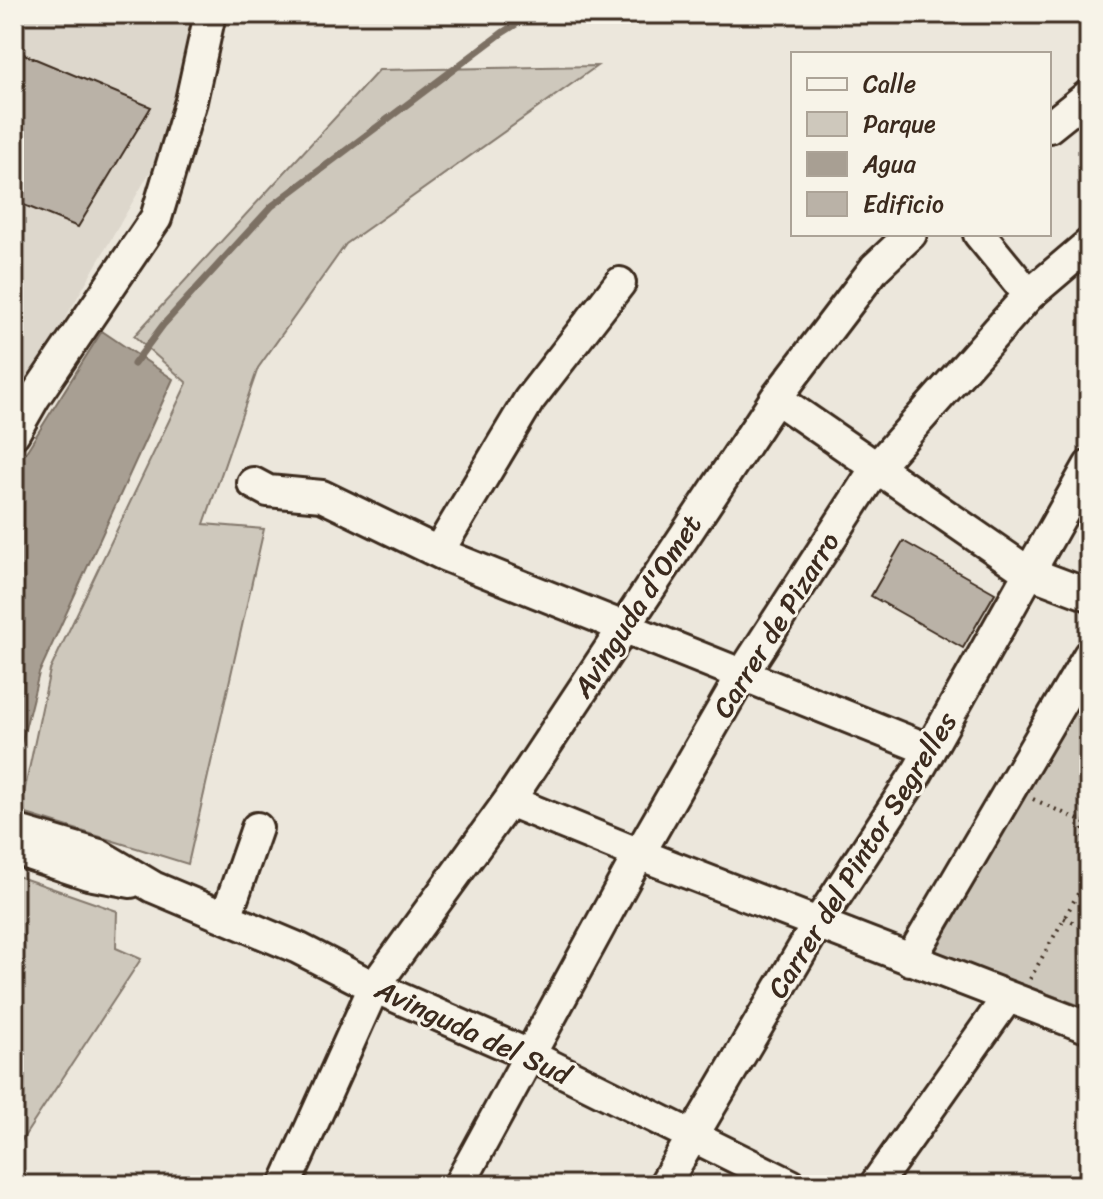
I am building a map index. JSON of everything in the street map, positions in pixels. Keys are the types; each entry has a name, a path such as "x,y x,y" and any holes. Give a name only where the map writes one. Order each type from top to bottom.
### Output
{"street":[{"path":"14,433 34,398 156,218 191,101 210,14"},
{"path":"1051,125 1089,95"},
{"name":"Avinguda d'Omet","path":"285,1185 374,987 509,801 776,398 875,268 909,236"},
{"path":"981,236 1029,295"},
{"name":"Carrer de Pizarro","path":"459,1185 639,854 742,675 876,468 1029,295 1089,244"},
{"path":"438,552 529,400 620,283"},
{"path":"776,398 1028,572 1089,595"},
{"name":"Carrer del Pintor Segrelles","path":"664,1185 818,923 930,750 1089,466"},
{"path":"253,483 268,491 322,496 438,552 930,750"},
{"path":"910,960 1089,655"},
{"path":"509,801 1089,1028"},
{"path":"226,917 257,828"},
{"name":"Avinguda del Sud","path":"14,830 298,948 374,987 529,1055 791,1185"},
{"name":"Avinguda del Sud","path":"14,849 94,864"},
{"path":"875,1185 1012,1000"}],"path":[{"path":"1011,789 1085,823"},
{"path":"1089,813 1084,842 1089,851"},
{"path":"1012,1000 1089,874"},
{"path":"1064,918 1089,929"}],"shaded area":[{"path":"14,14 191,14 165,146 14,407"}],"green space":[{"path":"597,66 346,244 258,368 204,524 264,529 188,864 20,812 50,670 187,383 134,336 379,70"},
{"path":"1089,683 1089,1009 935,952"},
{"path":"14,875 117,911 116,948 141,959 14,1152"}],"water":[{"path":"102,331 173,379 39,673 14,773 14,471"}],"building":[{"path":"14,50 151,107 78,227 14,201"},
{"path":"903,541 995,593 963,648 871,596"}],"waterway":[{"path":"134,364 163,325 272,206 502,33 532,14"}]}
